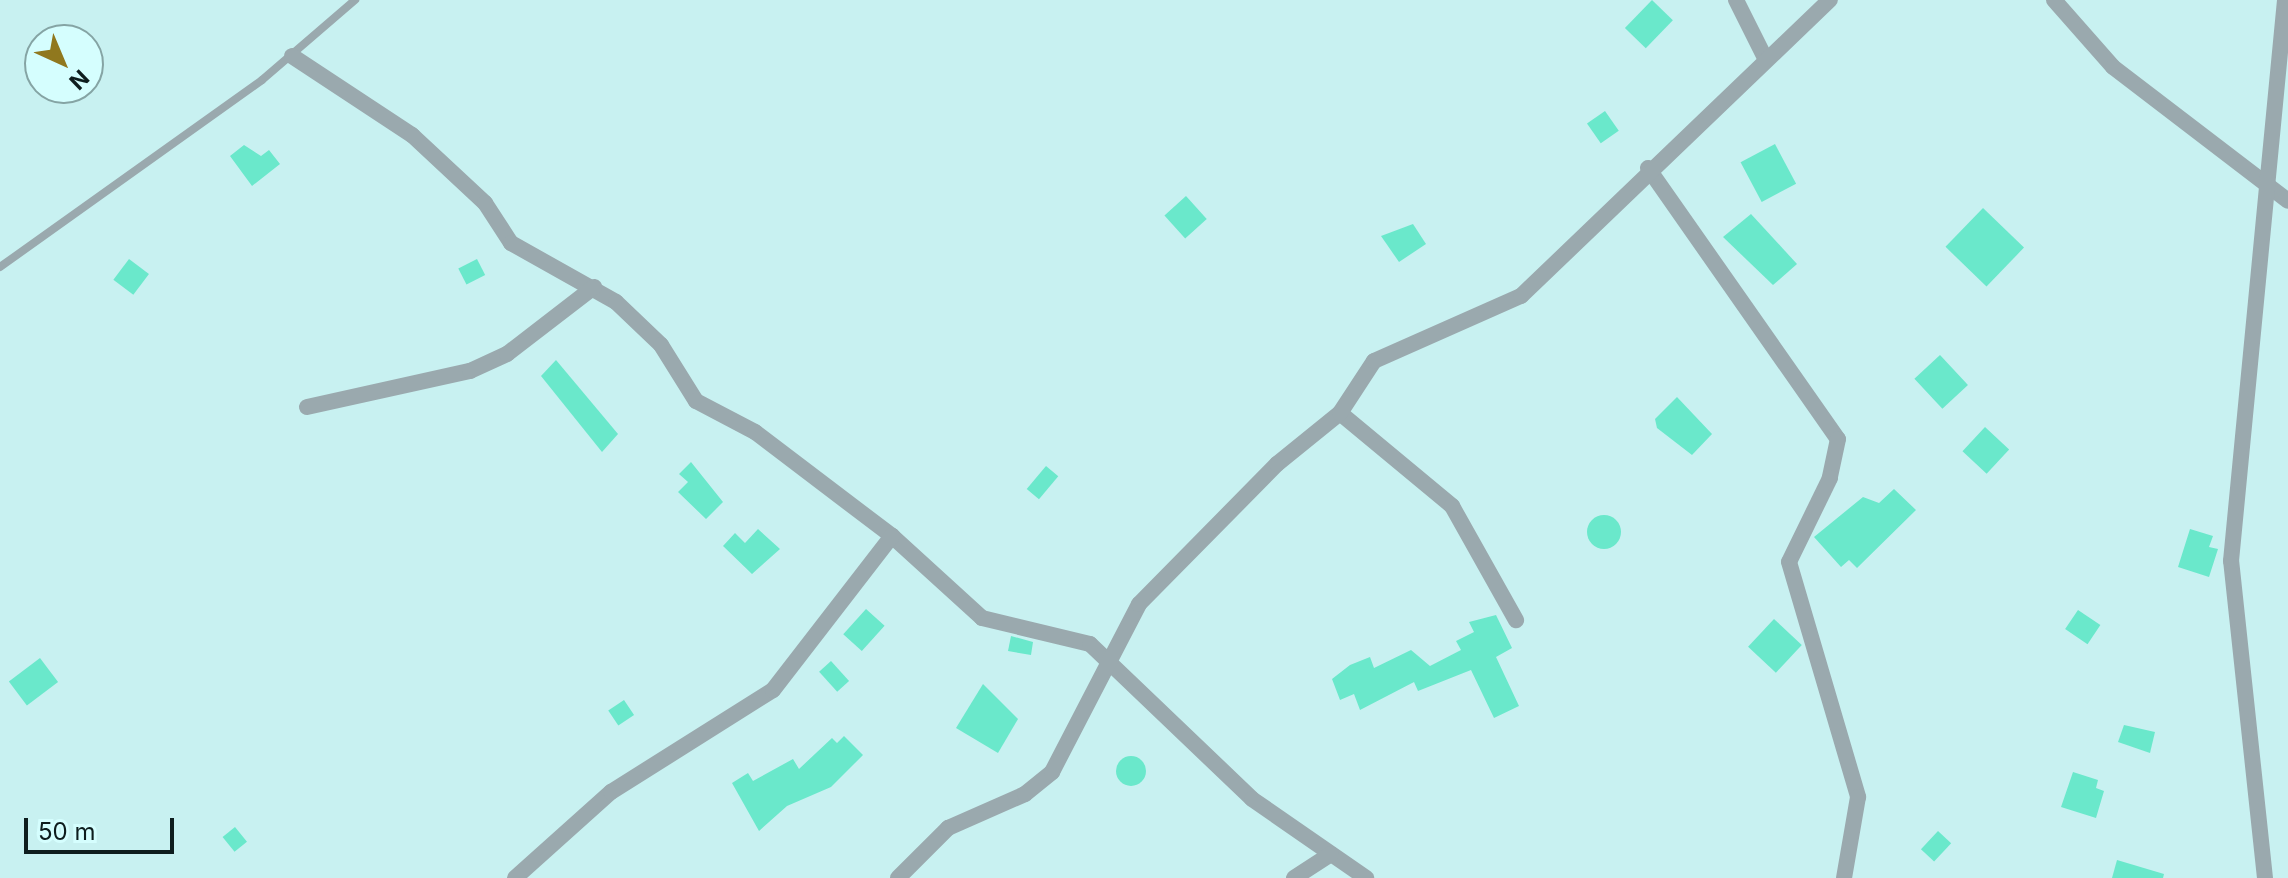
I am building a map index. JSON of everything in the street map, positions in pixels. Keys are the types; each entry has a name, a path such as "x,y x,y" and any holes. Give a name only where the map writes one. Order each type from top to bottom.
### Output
{"street":[{"path":"1736,0 1765,58"},
{"path":"898,878 948,828 1046,778 1139,604 1267,474 1340,413 1384,352 1531,288 1648,168 1830,0"},
{"path":"2054,0 2113,67 2269,192 2288,201"},
{"path":"2265,878 2231,561 2269,192 2285,0"},
{"path":"292,56 412,135 485,203 511,243 594,287 661,345 696,401 755,432 892,536 982,618 1071,634 1110,660 1208,761 1366,878"},
{"path":"1648,168 1838,439 1830,478 1789,562 1858,797 1844,878"},
{"path":"307,407 470,371 507,354 594,287"},
{"path":"1340,413 1452,506 1516,620"},
{"path":"515,878 611,792 773,690 892,536"},
{"path":"1294,878 1331,854"}],"lane":[{"path":"0,267 292,56 355,0"}],"building":[{"path":"1652,0 1673,20 1646,48 1625,28"},
{"path":"1605,111 1619,131 1601,143 1587,124"},
{"path":"1775,144 1796,184 1762,202 1741,162"},
{"path":"244,145 261,156 269,150 280,164 252,186 230,156"},
{"path":"1186,196 1207,219 1185,238 1164,215"},
{"path":"1983,208 2024,248 1986,286 1945,247"},
{"path":"1751,214 1797,264 1773,285 1723,237"},
{"path":"1413,224 1426,244 1399,262 1381,236"},
{"path":"129,259 149,274 133,295 113,280"},
{"path":"477,259 485,275 466,285 458,269"},
{"path":"1940,355 1968,385 1942,409 1914,379"},
{"path":"556,360 618,434 602,452 541,376"},
{"path":"1677,397 1712,434 1692,455 1657,428 1655,419"},
{"path":"1985,427 2009,450 1987,474 1962,451"},
{"path":"691,462 723,502 706,519 678,492 688,482 679,474"},
{"path":"1046,466 1058,476 1039,499 1027,489"},
{"path":"1894,489 1916,510 1857,568 1849,560 1841,567 1814,537 1863,497 1879,503"},
{"path":"1604,515 1616,520 1621,532 1616,544 1604,549 1592,544 1587,532 1592,520"},
{"path":"758,529 780,549 752,574 723,546 735,533 745,543"},
{"path":"2190,529 2213,536 2209,547 2218,549 2209,577 2178,567"},
{"path":"866,609 885,626 862,651 843,634"},
{"path":"2078,610 2100,625 2088,644 2065,629"},
{"path":"1496,615 1512,648 1496,657 1519,706 1494,718 1471,670 1418,691 1414,682 1360,710 1354,694 1340,700 1332,679 1350,665 1370,657 1374,668 1411,650 1430,666 1461,650 1456,641 1474,632 1469,622"},
{"path":"1774,619 1802,645 1776,673 1748,647"},
{"path":"1011,636 1033,642 1031,655 1008,651"},
{"path":"40,658 58,682 27,705 9,681"},
{"path":"831,661 849,681 837,692 819,672"},
{"path":"983,684 1018,719 998,753 956,728"},
{"path":"624,700 634,715 618,726 608,711"},
{"path":"2124,725 2155,732 2150,753 2118,742"},
{"path":"844,736 863,755 831,787 787,806 759,831 732,783 748,773 753,781 793,759 799,769 832,738 837,743"},
{"path":"1131,756 1137,757 1145,765 1145,777 1137,785 1131,786 1125,785 1117,777 1116,771 1117,765 1125,757"},
{"path":"2073,772 2098,780 2096,788 2104,791 2096,818 2061,807"},
{"path":"235,827 247,842 235,852 223,837"},
{"path":"1938,831 1951,843 1934,862 1921,849"},
{"path":"2117,860 2164,874 2163,878 2112,878"}]}
